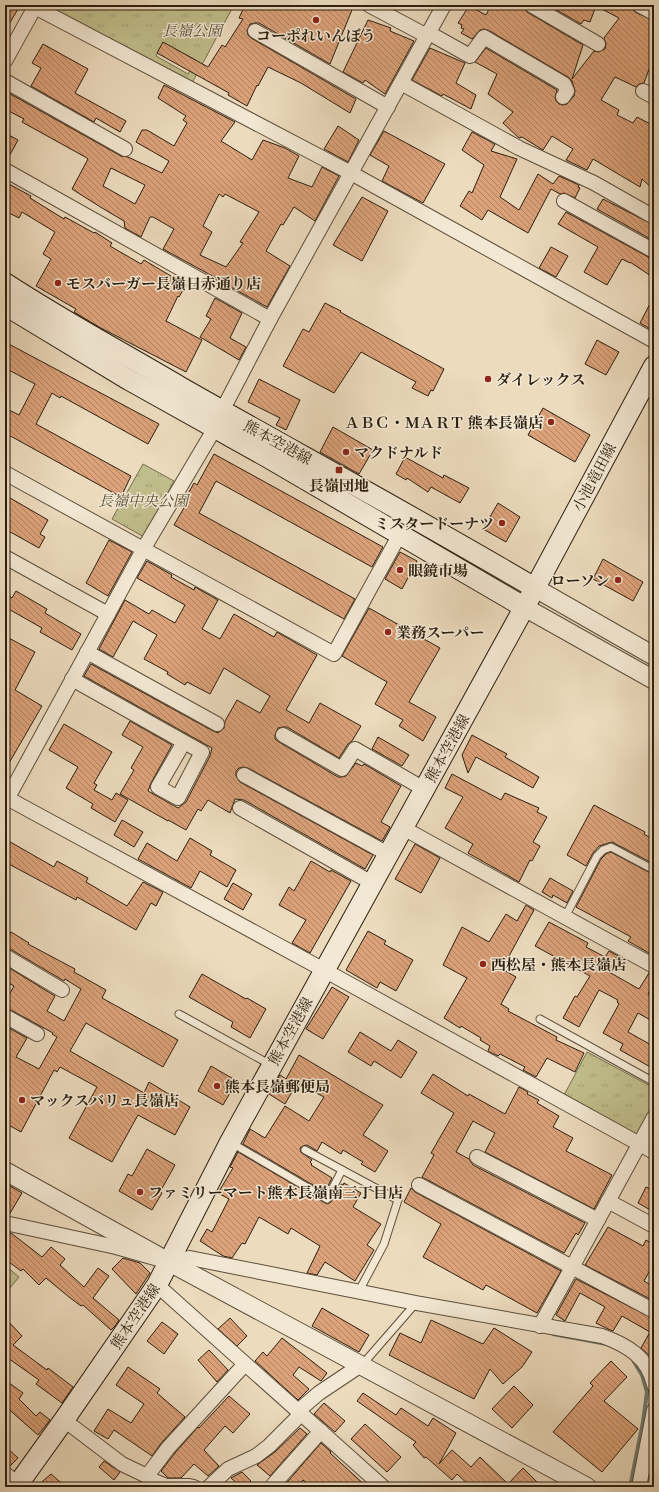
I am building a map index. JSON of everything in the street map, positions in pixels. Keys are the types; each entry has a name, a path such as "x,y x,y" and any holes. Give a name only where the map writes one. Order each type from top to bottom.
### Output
{"main road":[{"name":"熊本空港線","path":"5,283 400,534 524,606"},
{"name":"熊本空港線","path":"5,305 129,380 218,419 458,543 535,588 271,1065 157,1285 64,1420 15,1483"},
{"name":"小池竜田線","path":"535,588 654,366"}],"street":[{"path":"370,5 470,56 484,37 564,84 567,91 563,96"},
{"path":"444,5 270,319 218,419 144,548 6,800 324,970 654,1152"},
{"path":"530,5 598,44"},
{"path":"639,5 654,13"},
{"path":"5,61 34,6 351,173 654,340"},
{"path":"255,31 388,107"},
{"path":"5,81 125,149"},
{"path":"401,83 519,148 594,183 654,217"},
{"path":"5,170 270,319"},
{"path":"564,201 654,251"},
{"path":"5,473 144,548 334,654 400,534"},
{"path":"5,557 108,614"},
{"path":"535,588 654,656"},
{"path":"524,606 654,680"},
{"path":"87,652 217,724"},
{"path":"72,679 184,742"},
{"path":"283,735 342,769 355,749 424,789"},
{"path":"244,775 388,854"},
{"path":"240,808 372,883"},
{"path":"403,828 654,966"},
{"path":"5,956 62,990"},
{"path":"5,1016 37,1034"},
{"path":"540,1326 654,1117"},
{"path":"477,1157 598,1220"},
{"path":"5,1171 169,1262 587,1487"},
{"path":"419,1185 654,1311"},
{"path":"608,1201 654,1226"},
{"path":"5,1223 116,1247 169,1262 190,1258 416,1303 602,1336 620,1342 636,1353 646,1365 654,1385"},
{"path":"157,1285 383,1487"},
{"path":"147,1476 168,1448 245,1364"},
{"path":"209,1487 228,1469 256,1456 319,1393 362,1365"},
{"path":"640,1487 654,1410"},
{"path":"64,1420 122,1464 154,1481 166,1486 194,1487"},
{"path":"273,1484 320,1431"}],"lane":[{"path":"565,917 597,856 603,850 611,847 654,870"},
{"path":"179,1014 271,1065"},
{"path":"540,1019 654,1082"},
{"path":"230,1142 327,1199 342,1170"},
{"path":"305,1150 398,1200 384,1244 359,1291"},
{"path":"362,1365 416,1303"}],"green space":[{"name":"長嶺公園","path":"46,5 234,5 191,85","holes":["163,43 196,60 188,74 156,56"]},
{"path":"260,439 400,518 447,549 480,567 479,569 379,513"},
{"name":"長嶺中央公園","path":"143,464 174,481 144,537 112,519"},
{"path":"587,1052 654,1088 654,1105 637,1137 563,1097"},
{"path":"5,1265 19,1277 5,1294"}],"building":[{"path":"5,5 11,5 18,9 5,31"},
{"path":"245,5 354,5 330,64 259,23 250,24 247,31 251,38 356,99 350,113 301,83 268,67 247,106 228,95 229,93 157,53 163,42 208,67 222,45 225,47 243,19 239,18"},
{"path":"491,5 517,5 583,45 572,79 594,51 598,52 605,49 606,44 604,38 619,18 596,6 590,22 584,20 581,24 548,5 631,5 635,12 654,21 654,65 651,64 644,83 639,84 636,87 615,77 601,100 619,110 617,115 633,123 637,117 654,126 654,190 642,179 640,187 593,159 587,170 566,160 573,149 552,136 543,150 522,137 519,138 503,123 513,112 488,94 497,74 475,62 486,48 557,90 555,97 559,104 567,104 574,96 575,91 572,81 568,77 488,30 480,30 472,39 461,33 464,29 461,28 462,25 458,23 469,6 486,15"},
{"path":"368,20 391,28 390,31 414,41 385,94 365,80 363,83 343,72"},
{"path":"43,44 88,69 75,93 126,121 120,132 96,118 94,122 31,86 41,68 32,63"},
{"path":"430,48 465,63 456,83 476,95 471,109 412,80"},
{"path":"164,85 235,122 221,141 252,160 263,140 285,148 299,156 288,178 312,187 322,167 339,176 315,221 294,207 283,225 281,224 266,251 290,266 267,307 163,249 174,229 153,217 150,217 141,237 125,228 124,221 72,189 88,159 22,122 24,119 5,109 5,91 121,156 128,157 162,173 169,161 136,142 142,130 147,130 174,146 187,123 183,120 186,116 158,98","holes":["111,168 145,185 135,204 103,186","219,194 223,197 225,194 259,212 240,242 243,243 226,267 200,255 212,232 203,226"]},
{"path":"338,126 359,140 348,162 324,149"},
{"path":"384,131 445,164 423,203 382,181 389,166 370,155"},
{"path":"472,132 495,144 491,151 517,159 500,197 519,210 538,174 553,184 559,176 579,185 578,187 580,188 575,198 564,193 560,194 551,189 528,233 488,210 482,220 460,206 469,191 472,193 484,165 462,150"},
{"path":"5,133 18,140 6,162 5,162"},
{"path":"5,182 31,196 30,198 64,219 65,217 94,233 95,232 112,243 110,246 141,264 144,260 186,285 179,297 178,296 166,321 202,340 186,372 99,327 74,312 76,309 36,286 51,259 43,254 55,232 22,212 19,218 5,211"},
{"path":"362,197 388,211 362,261 333,245"},
{"path":"603,199 654,225 654,241 597,209"},
{"path":"566,212 654,259 654,278 630,262 622,259 607,285 584,272 598,247 558,224"},
{"path":"551,247 568,256 556,277 539,268"},
{"path":"654,296 654,331 640,323"},
{"path":"215,298 242,313 230,338 246,347 239,360 200,337 211,319 206,316"},
{"path":"325,303 444,369 433,391 431,390 428,396 412,388 416,382 361,352 334,393 283,366 303,329 309,332"},
{"path":"597,340 619,352 606,375 585,364"},
{"path":"5,342 159,424 148,444 61,396 60,398 52,393 36,424 131,476 121,497 5,433 5,408 19,415 35,384 5,368"},
{"path":"259,379 300,400 286,430 276,425 280,418 248,402"},
{"name":"ＡＢＣ・ＭＡＲＴ 熊本長嶺店","path":"543,408 590,435 575,462 528,435"},
{"name":"マクドナルド","path":"333,427 373,450 359,474 320,452"},
{"path":"214,454 383,547 372,567 216,481 199,513 355,599 344,619 174,525 188,501 185,499 194,483 197,485"},
{"path":"405,457 443,478 444,475 469,488 460,503 431,487 428,492 407,478 406,480 396,474"},
{"path":"5,495 48,520 40,534 45,537 39,548 5,529"},
{"name":"ミスタードーナツ","path":"498,503 520,517 506,542 483,529"},
{"path":"109,540 132,552 108,596 86,583"},
{"name":"眼鏡市場","path":"400,552 417,561 402,589 385,579"},
{"name":"ローソン","path":"603,559 643,582 633,601 593,579"},
{"path":"147,561 172,575 171,577 194,590 195,587 218,600 202,629 220,639 234,614 274,637 277,632 317,655 286,710 309,723 320,703 361,726 339,758 287,727 278,728 275,739 338,777 346,776 356,763 362,766 364,764 401,786 381,822 390,827 382,841 248,768 239,768 236,771 236,776 240,782 373,855 365,869 244,800 235,799 230,813 208,800 201,811 198,809 186,830 120,794 134,770 131,768 143,747 122,735 130,721 172,745 148,791 178,808 186,802 210,756 212,748 84,676 91,664 218,733 224,728 225,721 237,700 260,713 270,696 224,668 210,694 187,682 185,685 167,674 168,672 144,659 157,635 133,621 113,657 99,649 125,600 149,614 152,610 175,623 185,605 137,578"},
{"path":"16,591 47,609 45,613 81,634 72,650 40,632 42,628 5,607 5,593 12,598"},
{"path":"369,608 440,648 409,702 436,717 423,741 399,726 403,720 375,704 387,682 342,656"},
{"path":"5,636 35,652 15,690 42,706 5,770"},
{"path":"64,724 112,752 94,783 97,785 94,790 112,800 116,793 128,800 115,822 91,808 93,804 66,788 78,767 49,750"},
{"path":"472,735 507,754 505,757 539,777 533,788 476,757 468,773 462,755"},
{"path":"378,737 409,755 402,766 372,749"},
{"path":"452,774 501,800 505,793 539,808 537,812 547,817 533,842 540,846 532,861 530,860 519,882 468,853 473,844 445,828 463,797 445,788"},
{"path":"594,805 645,832 644,834 654,840 654,864 612,842 599,846 593,853 586,866 567,855"},
{"path":"122,820 143,832 134,847 114,835"},
{"path":"190,838 212,851 210,855 236,870 227,887 200,871 191,888 138,859 147,843 177,861"},
{"path":"5,839 54,867 57,861 88,878 86,882 127,906 143,882 163,892 156,906 151,903 136,930 77,897 76,900 5,862"},
{"path":"415,844 440,858 421,893 395,879"},
{"path":"611,852 654,875 654,956 628,941 631,937 576,907 601,859 606,854"},
{"path":"311,861 330,872 331,870 351,881 310,953 292,943 306,920 279,905 289,887 294,891"},
{"path":"550,878 573,891 567,903 553,895 552,898 542,892"},
{"path":"233,883 252,894 243,910 224,899"},
{"path":"526,905 534,910 502,969 516,977 501,1004 509,1009 508,1011 557,1037 556,1040 584,1053 575,1072 547,1058 536,1077 523,1070 525,1067 500,1054 498,1056 488,1051 490,1046 480,1040 481,1038 444,1018 467,978 443,965 462,927 489,942 506,914 517,921"},
{"path":"549,922 588,943 586,947 605,957 609,951 618,956 609,972 639,989 649,973 654,974 654,983 648,994 654,997 654,1022 638,1013 628,1032 653,1046 650,1052 654,1054 654,1069 620,1050 623,1044 603,1033 619,1004 617,1002 618,1000 599,990 579,1027 563,1018 575,996 577,997 590,976 535,946"},
{"path":"368,931 386,941 384,944 413,960 396,991 380,982 377,988 346,970"},
{"path":"11,932 29,943 28,944 75,969 74,972 106,990 102,998 178,1040 163,1067 86,1023 70,1051 144,1093 149,1082 190,1107 175,1135 138,1115 112,1162 69,1138 97,1087 60,1067 57,1072 54,1070 21,1132 5,1123 5,1026 27,1038 16,1057 39,1069 57,1037 52,1034 53,1033 5,1008 5,1002 14,986 5,981 6,966 55,996 47,1011 64,1021 81,989 65,979 64,981 5,946 5,942"},
{"path":"202,974 266,1009 250,1038 231,1027 233,1022 189,997"},
{"path":"332,987 349,997 323,1039 306,1029"},
{"path":"360,1032 391,1051 398,1040 417,1052 401,1078 374,1061 371,1066 348,1052"},
{"path":"299,1055 383,1105 363,1135 388,1151 375,1172 361,1164 363,1162 343,1150 341,1154 322,1142 317,1151 307,1145 303,1146 300,1148 301,1152 312,1160 310,1162 312,1164 311,1165 332,1178 325,1192 243,1144 250,1129 265,1138 285,1106 309,1121 324,1097 297,1083 285,1104 269,1094 280,1075 286,1079"},
{"name":"熊本長嶺郵便局","path":"211,1066 237,1081 223,1105 198,1091"},
{"path":"433,1074 468,1096 469,1094 505,1114 519,1087 528,1092 527,1094 539,1100 537,1103 559,1116 553,1127 573,1138 566,1151 612,1175 594,1209 485,1152 495,1133 473,1121 456,1152 469,1159 473,1165 585,1223 578,1235 576,1233 564,1253 422,1177 434,1155 431,1153 454,1113 421,1093"},
{"path":"147,1149 175,1165 152,1210 119,1191 128,1174 132,1176"},
{"path":"238,1152 327,1204 331,1202 341,1184 343,1185 344,1183 361,1193 353,1207 381,1224 367,1245 374,1250 355,1281 325,1262 317,1275 307,1273 320,1246 291,1228 288,1234 259,1217 245,1244 242,1243 232,1258 223,1256 200,1241 207,1229 212,1232 229,1199 218,1193 233,1168 230,1167"},
{"path":"5,1183 22,1193 9,1215 5,1215"},
{"path":"646,1187 654,1191 654,1212 638,1203"},
{"path":"411,1188 415,1192 561,1271 537,1313 486,1285 483,1290 423,1257 441,1224 404,1202"},
{"path":"608,1227 643,1246 646,1240 654,1245 654,1263 644,1281 654,1287 654,1301 585,1265"},
{"path":"5,1232 11,1233 42,1257 51,1247 65,1259 60,1265 84,1287 98,1268 109,1276 93,1298 119,1320 115,1326 111,1330 83,1305 81,1306 46,1278 39,1285 23,1269 21,1271 5,1259"},
{"path":"123,1258 140,1263 150,1273 136,1294 112,1269"},
{"path":"576,1279 654,1319 654,1359 641,1348 650,1332 622,1316 613,1331 596,1323 605,1307 580,1293 565,1321 556,1315"},
{"path":"322,1308 369,1335 359,1352 312,1326"},
{"path":"5,1318 22,1336 13,1345 47,1370 48,1368 73,1387 62,1403 36,1384 39,1380 5,1356"},
{"path":"230,1318 247,1336 237,1346 218,1329"},
{"path":"431,1320 483,1344 494,1328 532,1352 522,1367 503,1384 490,1369 474,1399 389,1355 400,1333 421,1343"},
{"path":"162,1322 178,1334 164,1354 147,1341"},
{"path":"282,1338 327,1373 321,1381 299,1367 293,1375 309,1389 298,1400 255,1361 263,1352 267,1356"},
{"path":"209,1350 228,1370 217,1382 198,1360"},
{"path":"611,1361 627,1377 604,1401 638,1429 602,1472 553,1432 593,1386 590,1383"},
{"path":"128,1367 160,1389 157,1393 185,1417 162,1442 152,1456 114,1430 108,1439 94,1431 108,1409 131,1423 144,1404 116,1385"},
{"path":"5,1380 23,1393 19,1399 36,1416 40,1412 50,1420 38,1435 5,1406"},
{"path":"514,1386 533,1405 512,1428 492,1409"},
{"path":"363,1393 396,1415 401,1408 428,1426 433,1418 456,1433 439,1464 452,1450 471,1467 480,1457 508,1484 523,1468 542,1487 471,1487 457,1474 452,1480 426,1457 424,1458 413,1445 416,1442 357,1401"},
{"path":"229,1396 250,1414 233,1433 225,1426 204,1450 219,1466 208,1476 194,1464 181,1478 168,1478 161,1471 198,1427 199,1428"},
{"path":"324,1403 345,1421 335,1432 314,1414"},
{"path":"365,1424 401,1457 387,1472 351,1439"},
{"path":"300,1428 307,1434 270,1476 257,1465 275,1452"},
{"path":"321,1443 367,1487 311,1487 303,1480 297,1487 283,1487"},
{"path":"5,1446 18,1458 10,1466 5,1461"},
{"path":"104,1461 120,1472 114,1480 99,1467"},
{"path":"242,1472 251,1481 246,1487 241,1487 231,1478"},
{"path":"51,1474 66,1487 36,1487"}],"waterway":[{"path":"553,1334 607,1344"},
{"path":"630,1487 643,1422 647,1392 642,1375 633,1360"}],"place":[{"name":"コーポれいんぼう","path":"316,20"},
{"name":"モスバーガー長嶺日赤通り店","path":"58,283"},
{"name":"ダイレックス","path":"488,379"},
{"name":"ＡＢＣ・ＭＡＲＴ 熊本長嶺店","path":"551,422"},
{"name":"マクドナルド","path":"346,452"},
{"name":"長嶺団地","path":"339,470"},
{"name":"ミスタードーナツ","path":"502,523"},
{"name":"眼鏡市場","path":"400,570"},
{"name":"ローソン","path":"618,580"},
{"name":"業務スーパー","path":"388,632"},
{"name":"西松屋・熊本長嶺店","path":"483,964"},
{"name":"熊本長嶺郵便局","path":"217,1086"},
{"name":"マックスバリュ長嶺店","path":"22,1100"},
{"name":"ファミリーマート熊本長嶺南三丁目店","path":"140,1192"}]}
